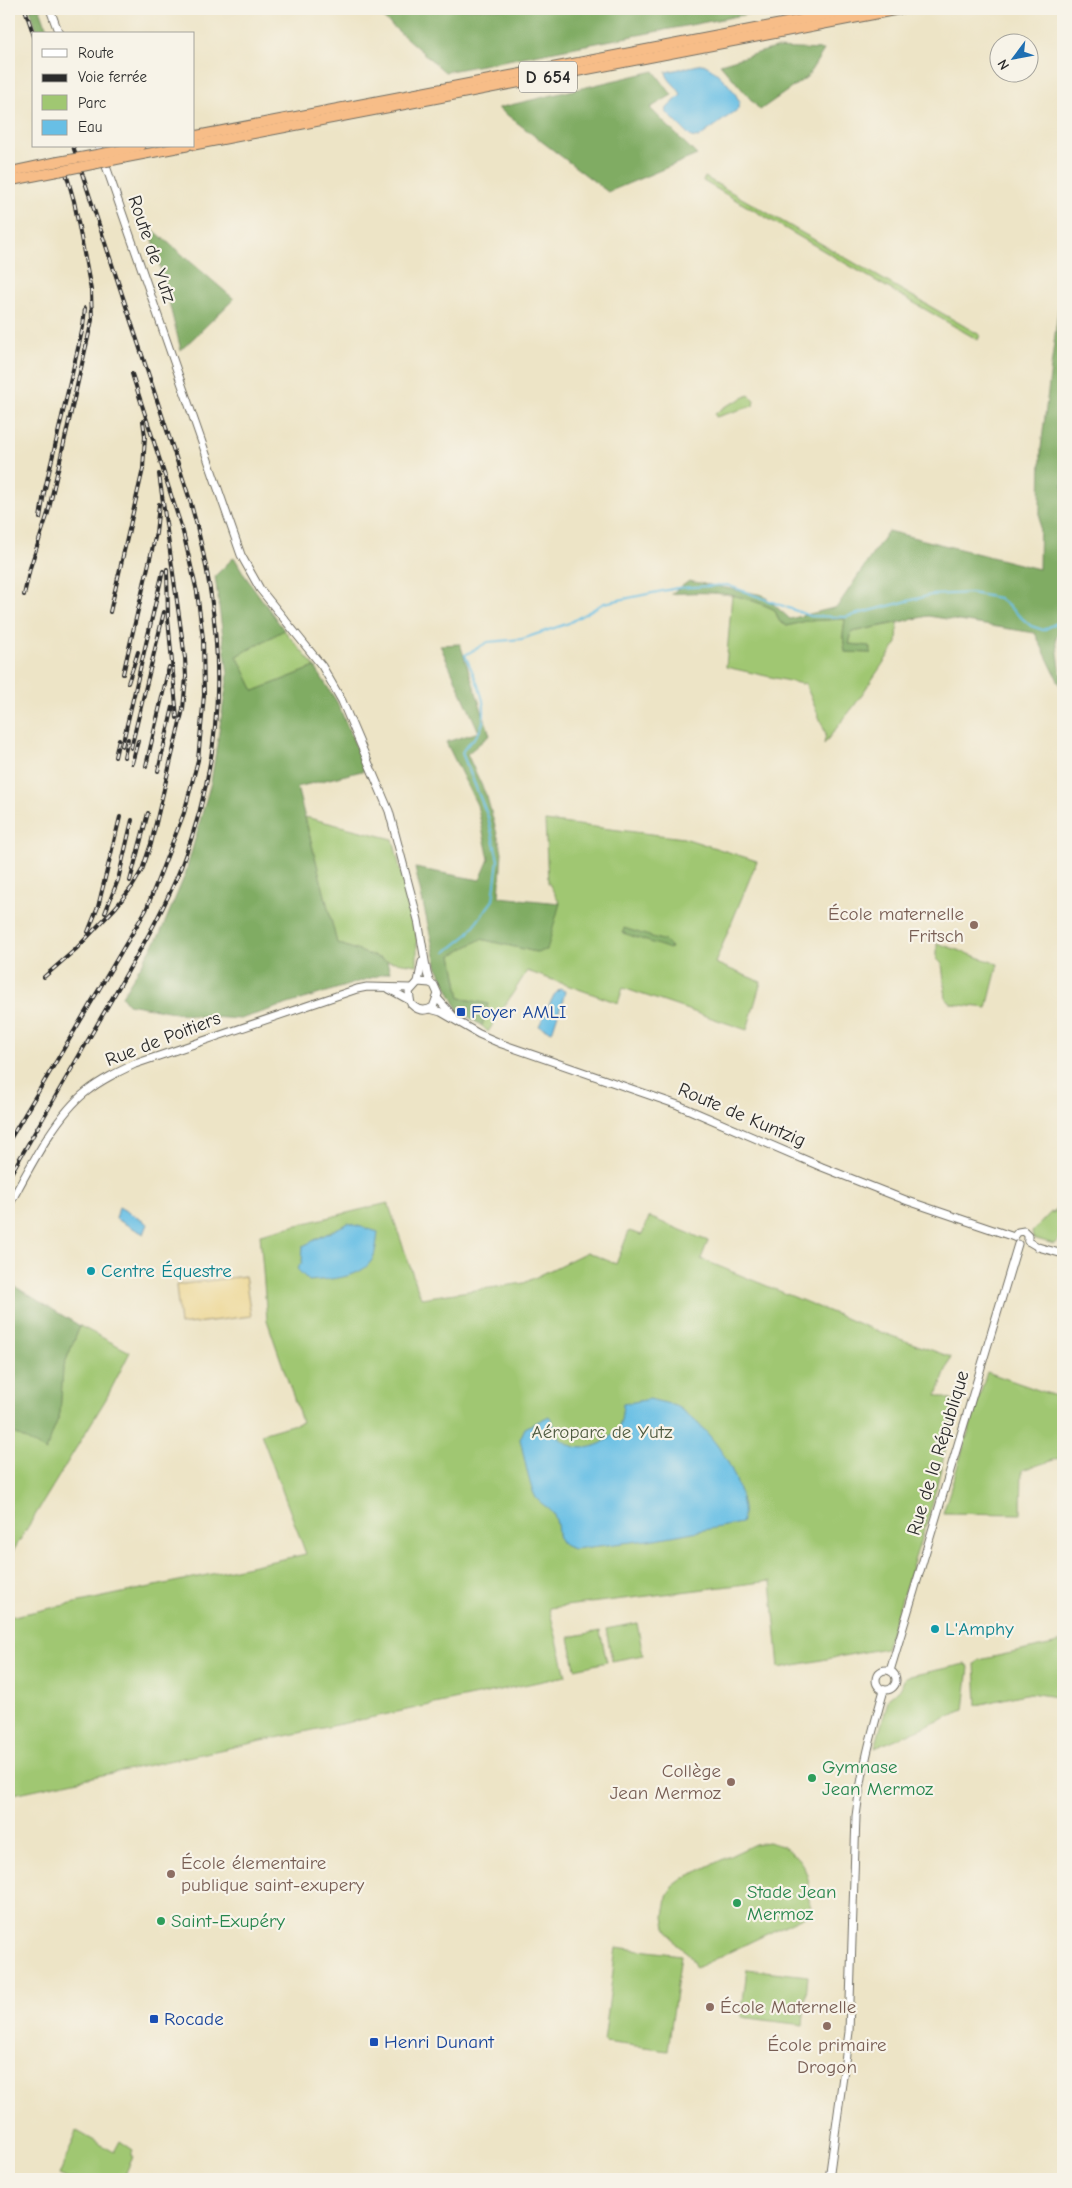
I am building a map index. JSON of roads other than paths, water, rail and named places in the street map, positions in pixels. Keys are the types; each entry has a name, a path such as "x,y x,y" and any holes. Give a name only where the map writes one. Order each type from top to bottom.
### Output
{"highway":[{"name":"D 654","path":"195,136 857,9"},
{"name":"D 654","path":"195,145 902,9"},
{"path":"123,154 136,148"},
{"path":"9,181 58,167 123,154 171,148"},
{"path":"9,172 58,167"}],"street":[{"path":"50,9 58,32"},
{"name":"Route de Yutz","path":"100,148 245,564 265,596 310,651 332,682 381,790 397,836 418,920 430,983"},
{"path":"418,982 430,983 436,989 438,999 430,1009 418,1010 409,1000 411,988 418,982 424,954"},
{"name":"Rue de Poitiers","path":"9,1205 30,1167 65,1114 84,1093 110,1076 143,1061 357,989 367,987 411,988"},
{"name":"Rue de Poitiers","path":"387,988 409,1000"},
{"name":"Route de Kuntzig","path":"438,999 458,1020"},
{"name":"Route de Kuntzig","path":"430,1009 458,1020 479,1034 502,1044 678,1104 822,1167 899,1198 1016,1240"},
{"path":"1018,1232 1024,1232 1028,1235 1028,1241 1024,1244 1016,1240 1018,1232"},
{"name":"Rue de la République","path":"890,1671 1016,1240"},
{"path":"1028,1241 1038,1247 1063,1254"},
{"path":"882,1671 890,1671 896,1677 895,1685 888,1690 884,1690 878,1685 877,1677 882,1671"},
{"path":"830,2179 849,2032 856,1816 859,1786 884,1690"}],"water":[{"path":"703,64 724,80 734,92 739,102 737,110 698,138 691,137 666,112 667,108 681,95 668,78 666,72"},
{"path":"560,989 565,991 552,1032 539,1026 554,995"},
{"path":"119,1207 148,1224 144,1234 116,1219"},
{"path":"348,1223 378,1232 372,1260 360,1271 343,1277 309,1281 297,1269 302,1262 303,1246"},
{"path":"650,1399 679,1408 690,1416 719,1447 738,1485 743,1510 741,1523 656,1539 574,1549 567,1547 562,1544 558,1536 554,1515 537,1499 528,1476 520,1439 525,1428 549,1416 554,1423 557,1434 563,1441 575,1447 589,1447 603,1442 615,1433 620,1425 623,1404"}],"waterway":[{"path":"446,952 467,935 493,900 498,860 488,817 462,753 479,732 484,713 478,683 465,655 488,642 522,639 569,623 604,603 677,588 727,585 810,616 846,617 931,595 971,593 999,598 1031,626 1043,630 1063,620"}],"railway":[{"path":"25,9 33,32"},
{"path":"9,1177 143,945 174,883 197,821 208,775 215,729 216,637 201,544 189,497 74,148"},
{"path":"24,595 30,568 48,513 92,320 91,290 74,201 66,173"},
{"path":"40,518 44,493 83,327 85,308"},
{"path":"9,1141 146,910 184,813 198,760 204,695 203,638 197,592 183,532 132,374"},
{"path":"110,612 143,469 145,436 143,421"},
{"path":"44,977 76,949 116,907 132,887 142,870 151,844 183,709 186,677 185,658 159,474"},
{"path":"123,674 156,533 159,504"},
{"path":"167,569 168,618 177,718"},
{"path":"122,746 163,571"},
{"path":"131,748 164,612"},
{"path":"128,683 138,652"},
{"path":"146,766 169,667"},
{"path":"158,771 173,707"},
{"path":"115,757 119,739"},
{"path":"124,757 128,739"},
{"path":"132,763 138,741"},
{"path":"130,881 148,813"},
{"path":"88,932 98,907 120,817"},
{"path":"105,913 118,880 132,820"}],"place":[{"name":"École maternelle Fritsch","path":"974,925"},
{"name":"Foyer AMLI","path":"461,1012"},
{"name":"Centre Équestre","path":"91,1271"},
{"name":"L'Amphy","path":"935,1629"},
{"name":"Gymnase Jean Mermoz","path":"812,1778"},
{"name":"Collège Jean Mermoz","path":"731,1782"},
{"name":"École élementaire publique saint-exupery","path":"171,1874"},
{"name":"Stade Jean Mermoz","path":"737,1903"},
{"name":"Saint-Exupéry","path":"161,1921"},
{"name":"École Maternelle","path":"710,2007"},
{"name":"Rocade","path":"154,2019"},
{"name":"École primaire Drogon","path":"827,2026"},
{"name":"Henri Dunant","path":"374,2042"}],"park label":[{"name":"Aéroparc de Yutz","path":"602,1432"}]}
